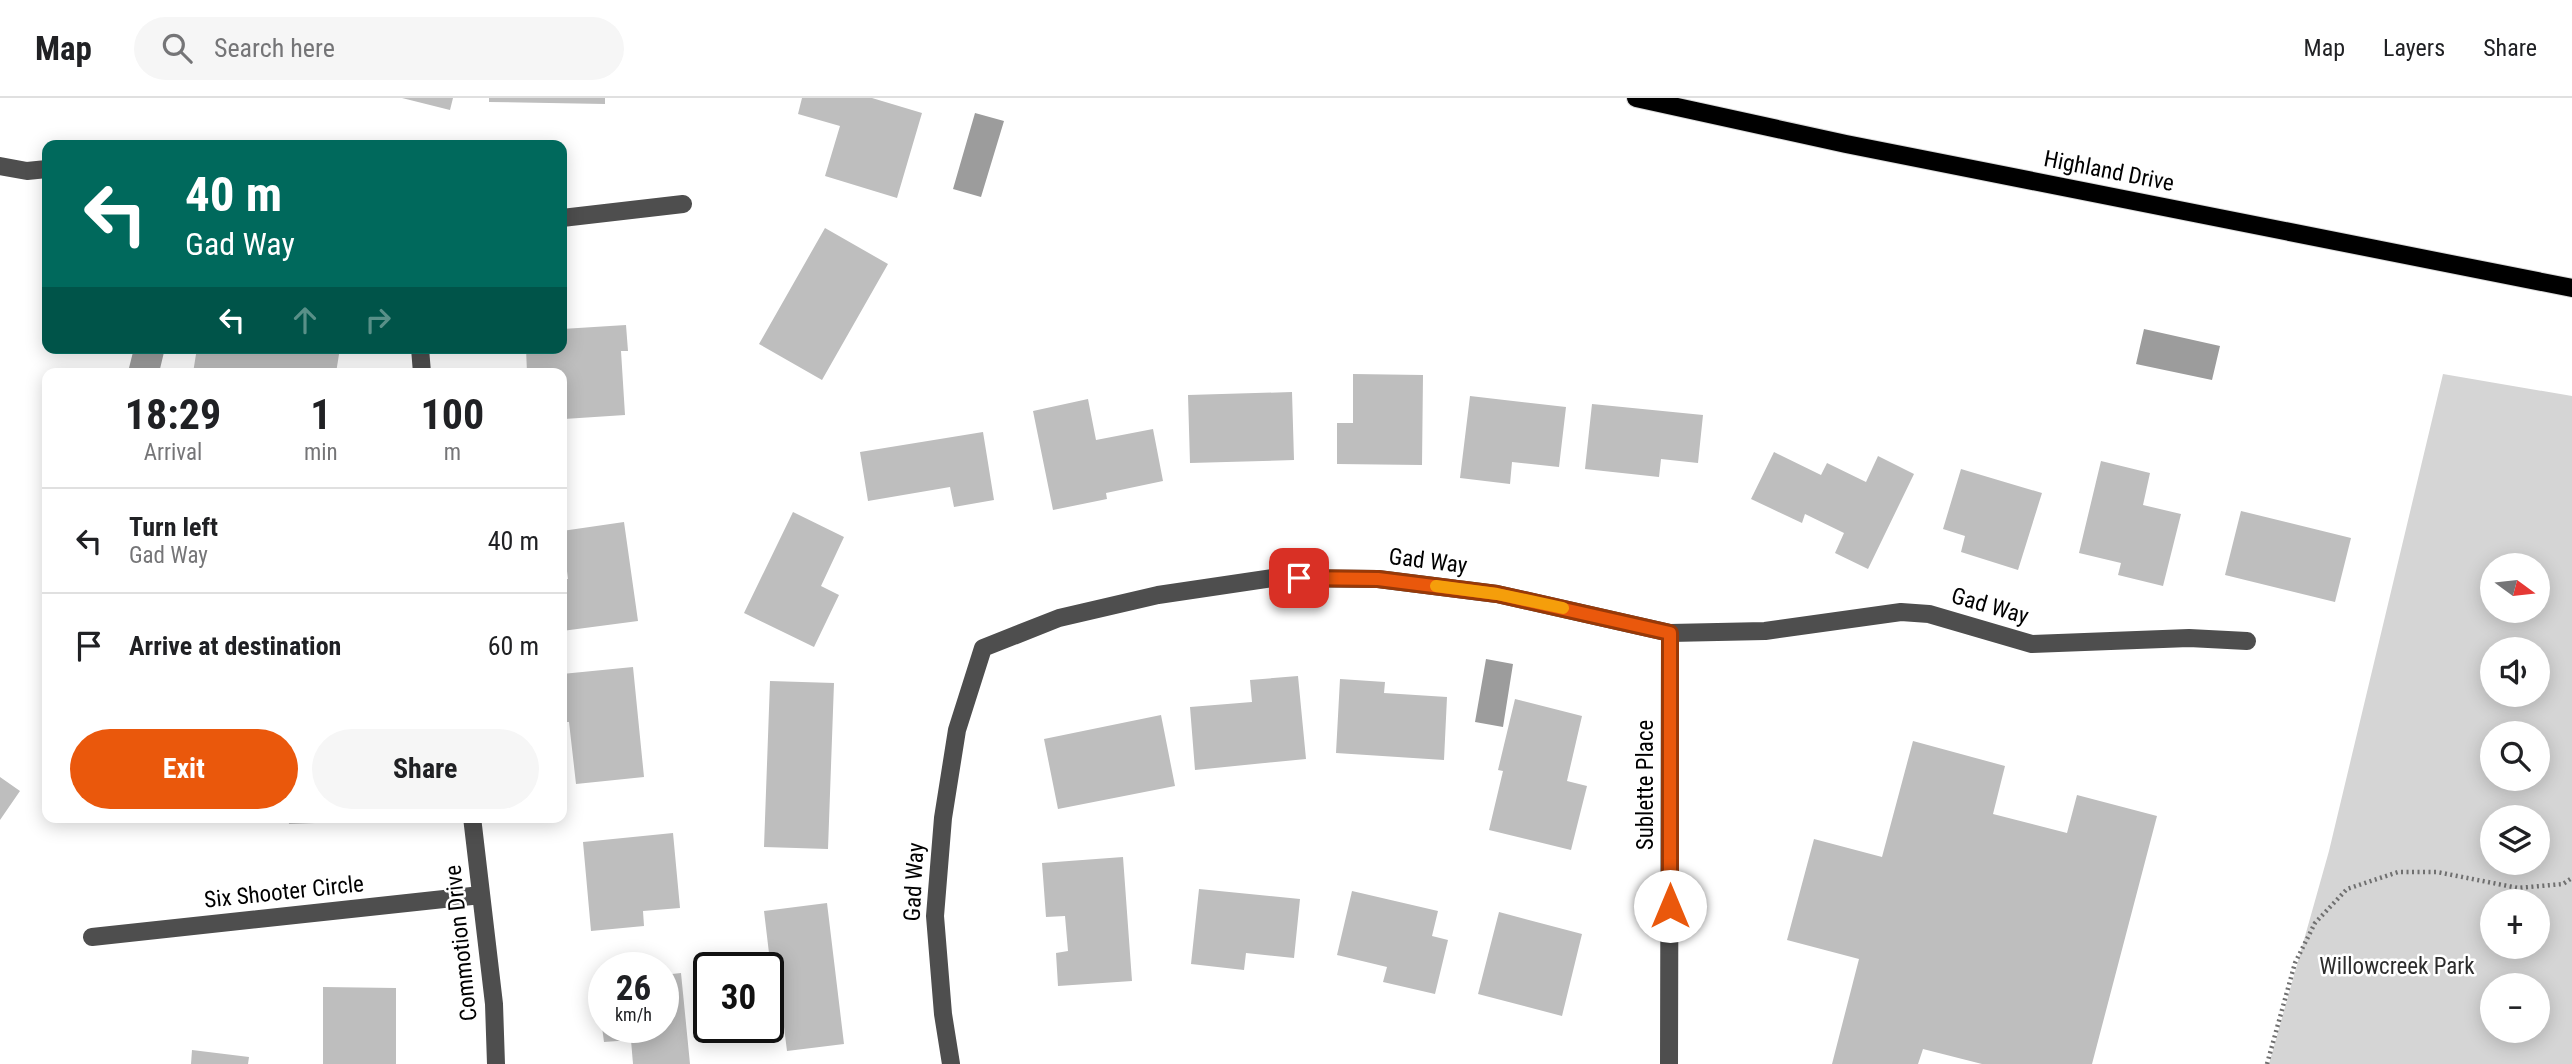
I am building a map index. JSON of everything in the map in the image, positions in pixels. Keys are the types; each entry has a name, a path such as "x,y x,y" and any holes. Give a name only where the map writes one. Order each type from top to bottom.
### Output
{"main road":[{"name":"Highland Drive","path":"1636,98 1859,146 2572,288"}],"street":[{"path":"0,166 27,171 42,170"},
{"path":"567,217 683,204"},
{"name":"Gad Way","path":"951,1064 943,1014 935,916 943,818 957,730 982,648 1059,618 1158,596 1273,578 1378,579 1497,594 1670,633 1765,631 1901,612 1929,614 2032,644 2189,638 2247,641"},
{"name":"Sublette Place","path":"1669,1064 1670,633"},
{"name":"Commotion Drive","path":"473,823 494,1004 496,1064"},
{"name":"Six Shooter Circle","path":"92,937 481,895"}],"path":[{"path":"2267,1064 2295,963 2315,923 2347,889 2398,872 2437,872 2518,888 2563,884 2572,878"}],"green space":[{"name":"Willowcreek Park","path":"2443,374 2572,396 2572,1064 2269,1064 2329,851"}],"shaded area":[{"path":"975,113 1004,121 981,197 953,189"},
{"path":"2144,329 2220,346 2212,380 2136,364"},
{"path":"132,354 164,354 160,368 129,368"},
{"path":"1486,659 1513,664 1503,727 1475,722"}],"building":[{"path":"402,98 453,98 450,110"},
{"path":"489,98 605,98 605,104 489,102"},
{"path":"802,98 872,98 922,113 897,198 825,176 840,126 798,114"},
{"path":"825,228 888,264 822,380 759,344"},
{"path":"626,325 628,351 621,351 625,415 567,419 567,368 527,368 526,354 567,354 567,329"},
{"path":"196,354 339,354 337,368 194,368"},
{"path":"1353,374 1423,375 1422,465 1337,464 1337,423 1353,423"},
{"path":"1292,392 1294,460 1190,463 1188,395"},
{"path":"1470,396 1566,407 1559,467 1512,462 1510,484 1460,478"},
{"path":"1088,399 1096,440 1153,429 1163,481 1106,493 1107,499 1053,510 1033,411"},
{"path":"1592,404 1703,415 1698,463 1661,459 1659,477 1585,469"},
{"path":"983,432 994,500 954,507 950,487 868,501 860,452"},
{"path":"1774,452 1821,475 1827,463 1866,482 1878,456 1914,474 1868,569 1835,553 1844,533 1805,514 1802,523 1751,499"},
{"path":"2101,461 2150,473 2143,505 2181,514 2163,586 2118,575 2121,563 2079,553"},
{"path":"1961,469 2042,493 2018,570 1961,552 1965,536 1943,529"},
{"path":"2241,511 2351,538 2335,602 2225,575"},
{"path":"793,512 844,537 821,586 839,595 814,647 744,613"},
{"path":"624,522 638,621 567,630 567,530"},
{"path":"633,667 644,777 576,784 567,722 567,674"},
{"path":"1298,676 1306,759 1195,770 1190,707 1252,702 1250,680"},
{"path":"1340,679 1385,682 1384,693 1447,697 1444,760 1336,753"},
{"path":"770,681 834,683 828,849 764,847"},
{"path":"1515,699 1582,716 1567,781 1587,786 1571,850 1489,830 1503,771 1498,770"},
{"path":"1161,715 1175,786 1058,809 1044,739"},
{"path":"1913,741 2005,766 1993,814 2067,833 2077,795 2157,816 2092,1064 1982,1064 1923,1049 1918,1064 1832,1064 1859,959 1787,940 1814,839 1882,857"},
{"path":"0,777 20,791 0,820"},
{"path":"673,833 680,908 643,911 644,926 591,931 583,842"},
{"path":"1123,857 1132,981 1058,986 1056,953 1068,951 1065,916 1046,917 1042,863"},
{"path":"1199,889 1300,899 1294,958 1246,953 1244,970 1191,964"},
{"path":"1352,891 1438,911 1432,936 1448,940 1435,994 1383,982 1387,967 1337,955"},
{"path":"827,903 844,1044 787,1051 784,1027 784,952 769,952 764,911"},
{"path":"1499,912 1582,934 1562,1016 1478,994"},
{"path":"679,973 690,1064 633,1064 631,1043 679,1043"},
{"path":"323,987 396,988 396,1064 323,1064"},
{"path":"192,1050 249,1057 248,1064 191,1064"}],"slow traffic":[{"path":"1436,586 1497,594 1563,608"}],"route":[{"path":"1299,578 1378,579 1497,594 1670,633 1670,906"}]}
